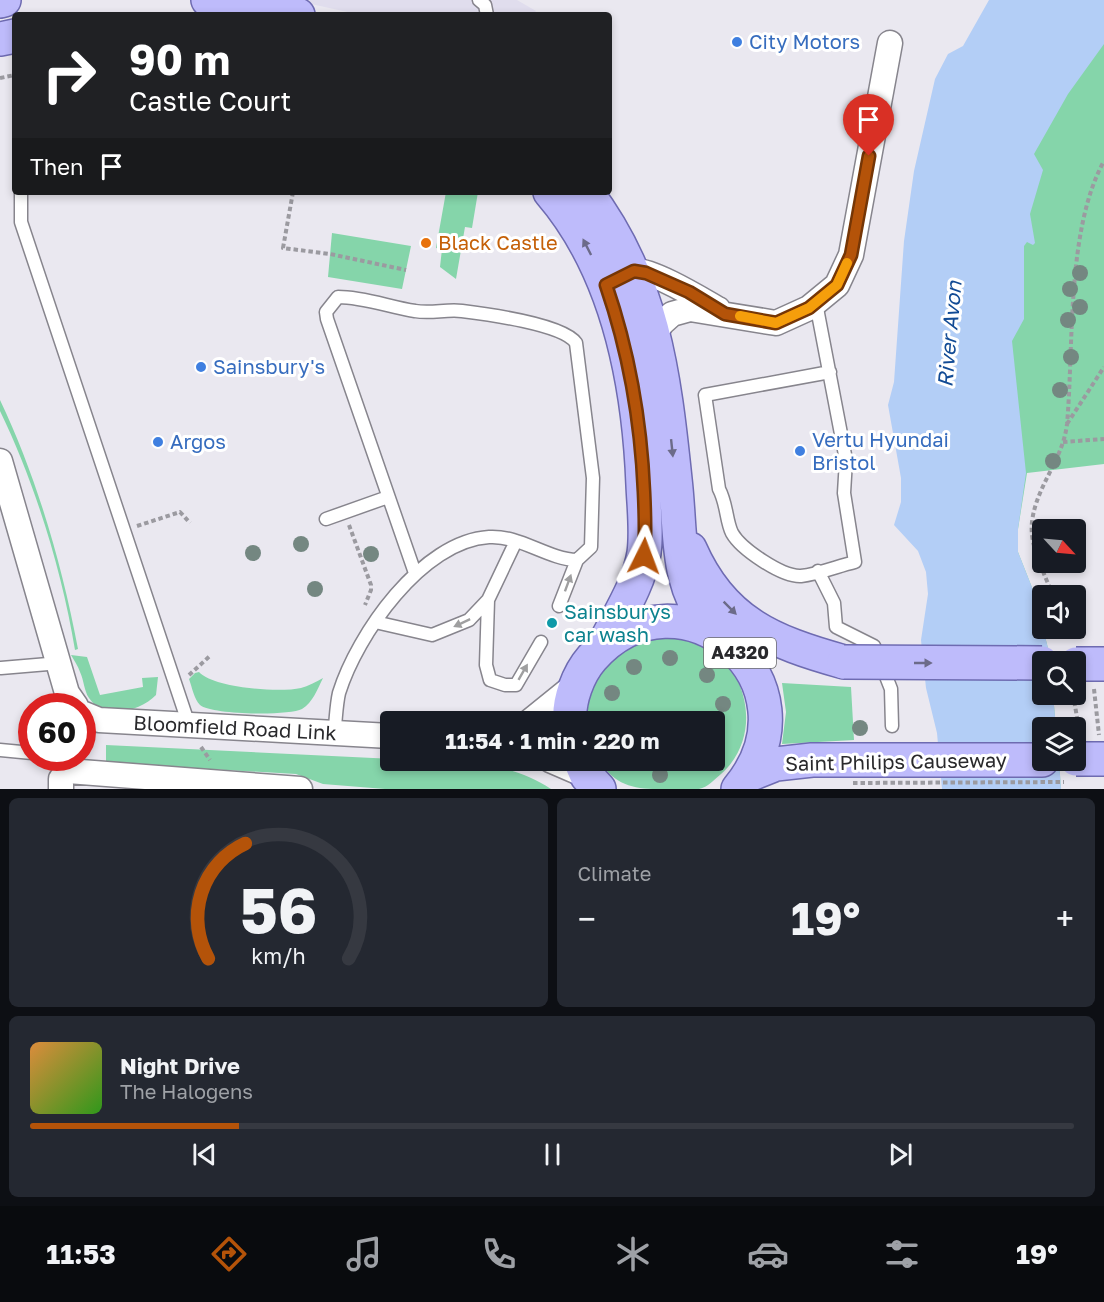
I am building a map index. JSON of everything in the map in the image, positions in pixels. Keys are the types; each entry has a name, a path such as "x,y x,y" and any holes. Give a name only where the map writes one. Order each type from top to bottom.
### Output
{"main road":[{"path":"208,0 281,12"},
{"path":"553,195 573,219 606,285 620,329 636,404 642,449 645,540 636,579 604,645"},
{"path":"588,195 615,235 634,271 666,390 679,522 679,551 685,577 694,606 724,639"},
{"path":"679,522 707,581 741,620 760,633 793,648 844,662"},
{"name":"A4320","path":"572,711 576,684 588,663 604,645 637,626 675,621 724,639 776,664 802,667 844,662 1032,663"},
{"name":"A4320","path":"724,639 757,676 766,708 764,742 744,781"},
{"name":"Saint Philips Causeway","path":"744,781 776,764 851,771 1032,760"}],"street":[{"path":"653,336 672,314 690,309 776,323 816,303 837,285 851,255 890,43"},
{"path":"606,285 634,271 689,292 725,314"},
{"path":"0,461 8,506 62,670 67,693"},
{"path":"543,711 576,684"},
{"name":"Bloomfield Road Link","path":"96,719 380,736"},
{"path":"64,780 300,789"}],"lane":[{"path":"21,195 21,222 189,725"},
{"path":"415,573 327,319 326,312 338,297 350,297 415,311 459,311 560,331 573,337 576,342 593,478 591,547 577,560 559,606"},
{"path":"816,303 830,372 846,460 844,494 855,561 799,576 778,569 741,547 731,531 726,503 719,489 705,394 830,372"},
{"path":"326,519 388,497"},
{"path":"334,734 339,695 351,662 375,622 399,589 415,573 447,552 470,541 489,537 516,541 577,560"},
{"path":"375,622 432,635 469,621 488,600 516,541"},
{"path":"818,571 834,603 836,627 874,646 891,689 892,726"},
{"path":"488,600 486,665 490,680 505,685 516,685 541,642"},
{"path":"1,668 62,670"},
{"path":"0,750 18,752"}],"path":[{"path":"1049,585 1036,550 1031,524 1036,500 1059,458 1067,425 1078,252 1094,179 1104,160"},
{"path":"292,195 283,248 330,254 406,270"},
{"path":"1067,425 1104,367"},
{"path":"1063,442 1104,439"},
{"path":"132,528 180,512 190,523"},
{"path":"345,512 371,590 364,608"},
{"path":"176,686 211,655"},
{"path":"1086,741 1091,672"},
{"path":"851,771 1032,759"}],"shaded area":[{"path":"293,0 517,0 536,11 535,12 347,12"}],"green space":[{"path":"1089,0 1104,0 1104,464 1027,473 1018,529 1018,552 1032,587 1032,639 1046,639 1049,651 1032,651 1032,705 1054,705 1055,717 1032,717 1032,771 1060,771 1061,789 1023,789 971,468 969,392 974,300 985,203 995,147 1004,121 1030,94 1042,72 1050,48 1080,21"},
{"path":"445,195 478,195 472,228 465,227 456,279 440,267 442,249 436,248"},
{"path":"332,233 411,246 402,289 328,277"},
{"path":"0,400 26,460 47,522 72,617 78,649 75,650 63,589 46,528 25,468 0,411"},
{"path":"657,636 688,640 706,645 733,671 741,688 746,724 742,742 734,759 725,769 725,711 587,711 596,676 607,661 624,650"},
{"path":"71,655 87,657 100,695 143,687 142,678 158,677 156,695 132,709 113,711 104,709 96,705 96,693 86,693"},
{"path":"199,672 218,682 247,688 278,690 301,688 323,678 312,699 302,709 282,713 234,713 200,705 189,679"},
{"path":"782,683 851,687 854,740 782,744 786,712"},
{"path":"106,745 380,758 380,771 512,771 551,789 385,789 323,784 296,774 106,763"},
{"path":"607,771 724,771 708,785 699,789 648,789 624,784"}],"water":[{"name":"River Avon","path":"989,0 1104,0 1104,44 1068,94 1034,154 1043,170 1030,214 1035,243 1033,245 1027,242 1024,246 1024,319 1012,341 1026,473 1018,529 1018,552 1032,587 1032,639 1046,639 1049,651 1032,651 1032,705 1054,705 1055,717 1032,717 1032,771 1060,771 1061,789 942,789 937,733 926,688 921,640 928,594 926,572 918,551 894,525 901,502 901,478 888,405 894,382 904,241 914,171 935,79 948,54 963,46"}],"slow traffic":[{"path":"740,316 776,323 809,308 837,285 847,263"}],"place":[{"name":"City Motors","path":"737,42"},
{"name":"Black Castle","path":"426,243"},
{"name":"Sainsbury's","path":"201,367"},
{"name":"Argos","path":"158,442"},
{"name":"Vertu Hyundai Bristol","path":"800,451"},
{"name":"Sainsburys car wash","path":"552,623"}],"route":[{"path":"644,556 642,449 636,404 620,329 606,285 634,271 646,273 689,292 725,314 776,323 809,308 837,285 851,255 869,156"}]}
